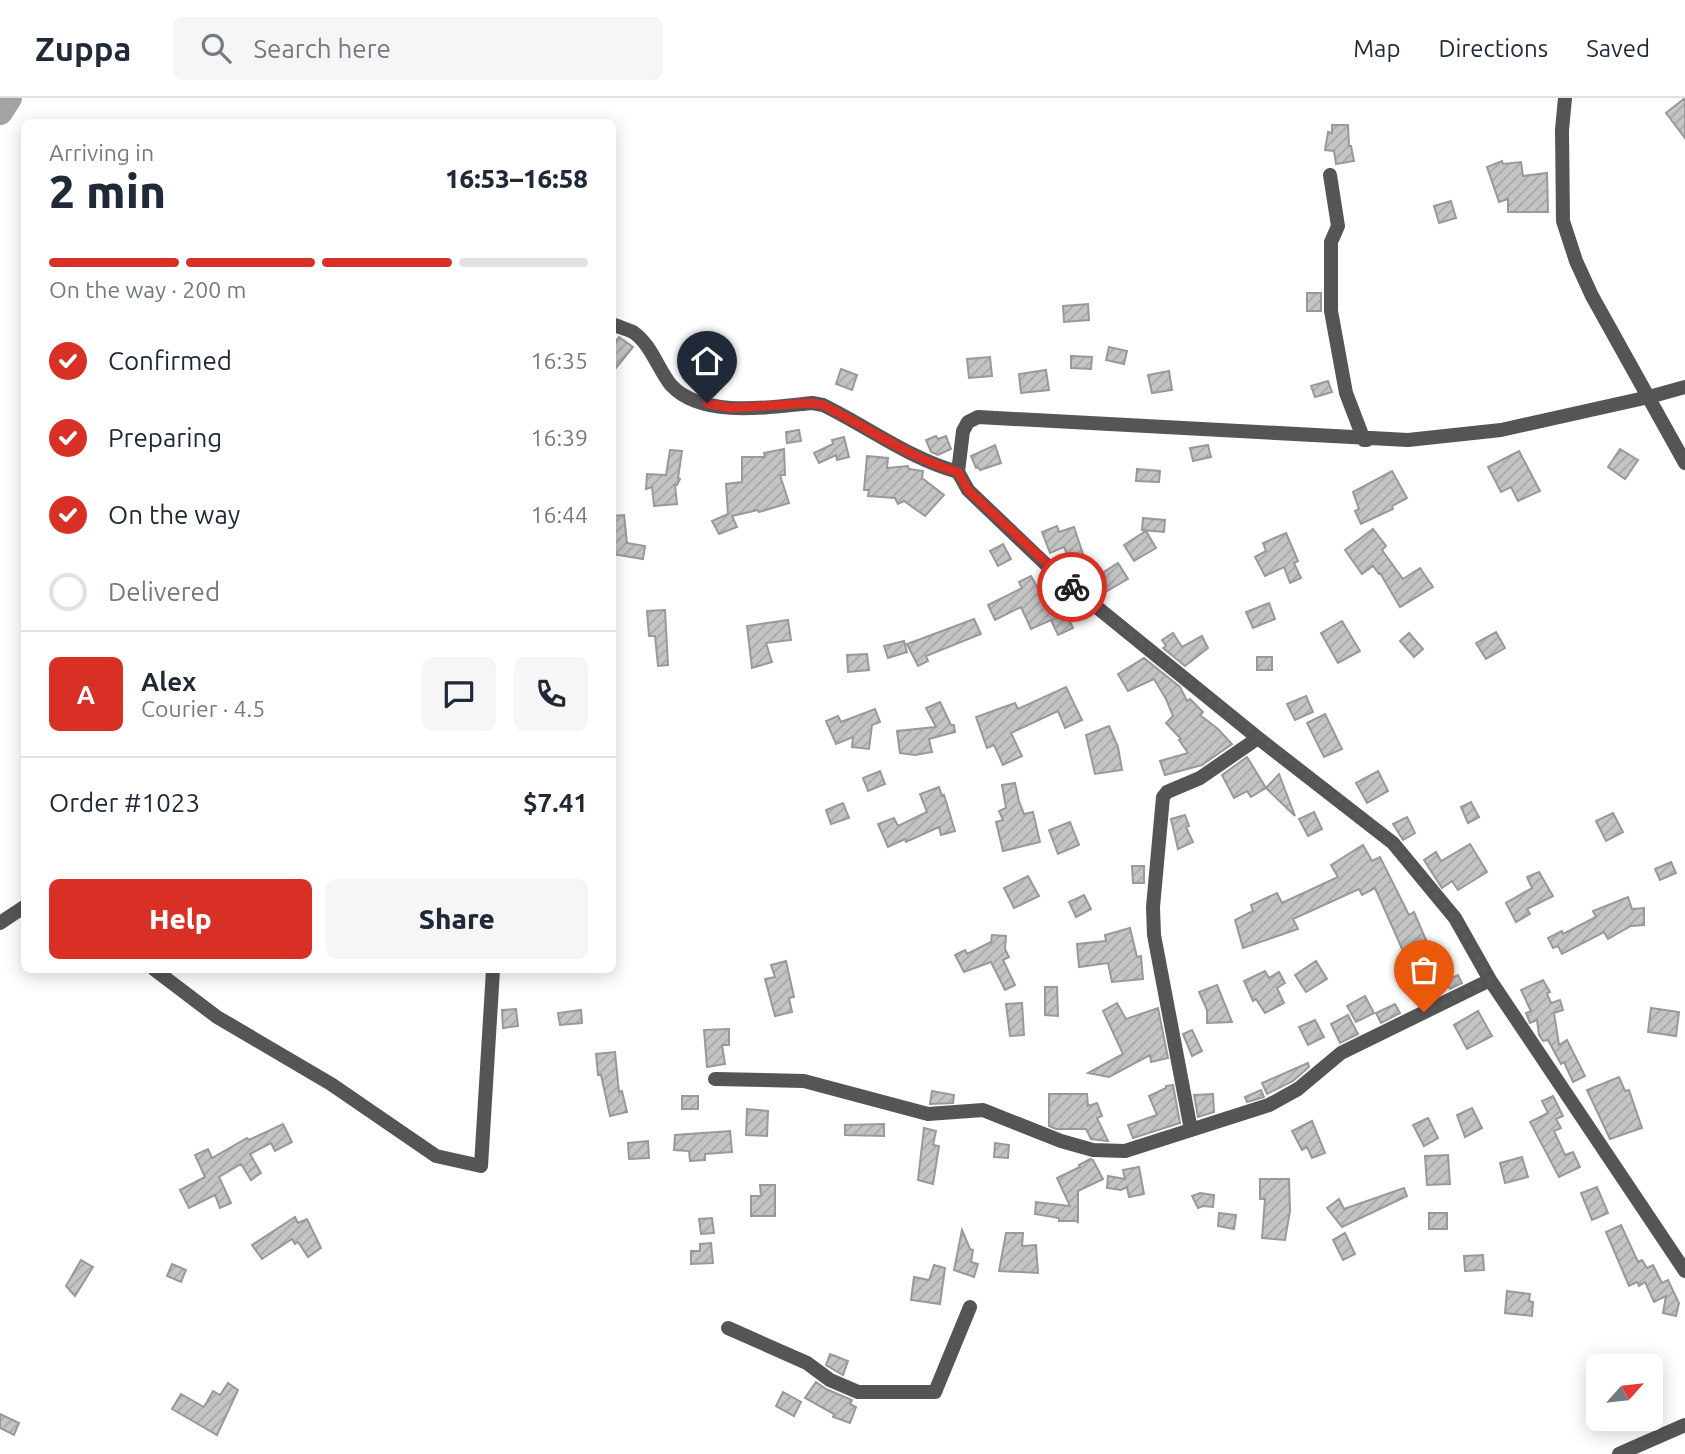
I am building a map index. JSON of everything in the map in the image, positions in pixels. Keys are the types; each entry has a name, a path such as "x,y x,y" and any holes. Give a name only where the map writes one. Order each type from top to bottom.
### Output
{"street":[{"path":"1565,98 1562,130 1563,221 1576,261 1592,296 1685,463"},
{"path":"1330,175 1338,226 1331,242 1331,311 1346,393 1364,440 1397,446"},
{"path":"616,326 634,333 651,352 671,384 685,397 731,408 812,403 823,405 914,455 958,472"},
{"path":"1685,387 1501,430 1408,440 978,416 968,422 963,431 958,472 968,490 1056,574 1258,738 1393,843 1455,918 1490,980 1685,1271"},
{"path":"1191,1130 1154,935 1153,908 1163,797 1167,792 1200,778 1258,738"},
{"path":"0,923 21,909"},
{"path":"159,973 217,1017 331,1084 436,1156 481,1166 493,973"},
{"path":"715,1079 804,1081 928,1114 983,1110 1060,1141 1093,1150 1125,1151 1280,1100 1298,1089 1341,1053 1490,980"},
{"path":"728,1328 807,1363 830,1380 858,1392 935,1392 970,1307"},
{"path":"1619,1454 1685,1425"}],"building":[{"path":"1685,98 1685,138 1666,113"},
{"path":"1332,125 1348,125 1349,146 1354,161 1336,164 1334,151 1325,150 1328,132 1332,133"},
{"path":"1502,161 1503,164 1521,162 1523,176 1547,173 1548,212 1508,212 1508,199 1499,202 1487,167"},
{"path":"1451,201 1456,218 1439,223 1434,206"},
{"path":"1307,293 1321,293 1321,311 1307,311"},
{"path":"1088,304 1089,320 1064,322 1063,306"},
{"path":"619,337 633,347 616,368 616,341"},
{"path":"701,338 721,349 705,379 685,368"},
{"path":"1109,347 1127,351 1124,364 1106,360"},
{"path":"1071,356 1092,357 1091,369 1071,368"},
{"path":"990,357 992,376 969,378 967,359"},
{"path":"841,369 857,375 852,390 836,384"},
{"path":"1046,370 1049,390 1021,393 1019,374"},
{"path":"1169,371 1172,390 1152,393 1148,375"},
{"path":"1328,381 1332,392 1315,397 1311,386"},
{"path":"799,430 801,441 787,443 786,432"},
{"path":"936,436 938,439 946,436 951,449 938,455 931,452 926,440"},
{"path":"844,437 849,457 837,460 836,455 819,463 814,453 833,444 832,440"},
{"path":"995,445 1001,463 980,470 976,468 971,456"},
{"path":"1208,445 1211,457 1193,461 1190,448"},
{"path":"784,449 785,475 780,475 789,503 759,512 758,510 732,516 737,527 719,534 712,521 728,514 726,484 742,482 742,457 765,457 764,453"},
{"path":"1620,449 1638,460 1625,479 1608,467"},
{"path":"670,450 682,451 680,479 675,485 677,504 654,506 652,487 646,489 647,474 666,475"},
{"path":"1519,451 1540,491 1518,501 1511,487 1501,492 1488,467"},
{"path":"867,456 888,458 887,468 908,466 909,469 923,471 922,478 944,495 925,516 904,501 898,504 895,498 868,496 869,490 864,490"},
{"path":"1137,469 1160,471 1159,482 1136,481"},
{"path":"1392,471 1407,498 1392,506 1393,509 1361,524 1355,511 1359,509 1353,492"},
{"path":"624,515 627,543 645,546 643,559 616,555 616,516"},
{"path":"1143,518 1165,520 1164,532 1142,530"},
{"path":"1057,526 1059,532 1074,527 1085,560 1088,558 1096,577 1118,563 1128,579 1098,596 1078,579 1064,547 1050,553 1042,532"},
{"path":"1373,529 1386,546 1382,550 1403,579 1420,568 1433,587 1400,607 1373,566 1362,574 1345,550"},
{"path":"1146,531 1156,548 1134,561 1124,545"},
{"path":"1286,533 1298,561 1294,563 1301,578 1290,583 1284,567 1265,576 1255,557 1266,551 1263,543"},
{"path":"1003,544 1011,559 998,566 990,551"},
{"path":"1031,576 1043,597 1055,590 1073,628 1058,635 1051,620 1031,629 1021,607 995,620 988,605 1022,588 1019,582"},
{"path":"1269,603 1275,619 1253,628 1246,612"},
{"path":"665,610 668,665 658,666 655,636 649,636 647,611"},
{"path":"974,619 981,634 926,656 928,661 918,666 907,644"},
{"path":"788,620 791,640 766,643 772,662 752,668 747,626"},
{"path":"1342,621 1360,651 1338,663 1321,633"},
{"path":"1496,632 1505,648 1486,659 1476,643"},
{"path":"1173,633 1182,647 1202,636 1208,648 1185,666 1163,648 1166,646 1162,640"},
{"path":"1409,633 1423,649 1414,657 1400,641"},
{"path":"904,641 907,652 888,658 884,646"},
{"path":"867,654 869,670 848,672 847,655"},
{"path":"1257,657 1272,657 1272,670 1257,670"},
{"path":"1144,658 1180,687 1187,701 1190,699 1203,712 1200,715 1232,744 1202,765 1165,775 1160,761 1188,753 1179,740 1181,739 1166,723 1173,716 1166,699 1154,679 1128,691 1118,674"},
{"path":"1066,687 1082,720 1065,728 1058,711 1011,733 1022,756 1003,765 994,745 987,748 976,717 1015,703 1018,709"},
{"path":"1306,696 1313,712 1295,720 1287,704"},
{"path":"940,702 951,725 954,725 955,732 929,739 932,752 915,755 900,753 897,731 936,727 926,708"},
{"path":"875,709 880,722 872,725 869,749 852,747 853,737 836,744 826,721 838,716 841,722"},
{"path":"1325,714 1342,749 1324,757 1307,723"},
{"path":"1109,726 1118,747 1122,770 1095,774 1086,735"},
{"path":"1247,757 1266,788 1251,797 1247,791 1234,798 1222,775"},
{"path":"880,771 885,784 868,791 863,778"},
{"path":"1378,771 1388,791 1367,803 1356,783"},
{"path":"1279,774 1295,816 1266,788"},
{"path":"1015,783 1024,814 1033,812 1040,842 1003,851 996,822 1003,820 999,811 1006,808 1002,785"},
{"path":"939,787 955,831 941,835 939,827 888,847 878,824 894,818 898,826 927,812 920,794"},
{"path":"1471,802 1479,817 1468,823 1461,807"},
{"path":"843,803 849,818 831,824 826,810"},
{"path":"1314,812 1322,829 1308,836 1299,819"},
{"path":"1613,813 1623,832 1606,841 1596,821"},
{"path":"1185,815 1189,826 1186,827 1193,842 1178,849 1171,819"},
{"path":"1407,817 1415,833 1403,840 1393,824"},
{"path":"1070,822 1079,845 1058,854 1049,830"},
{"path":"1470,844 1487,872 1458,890 1452,881 1442,888 1424,860 1436,852 1441,861"},
{"path":"1363,845 1372,861 1380,857 1409,915 1414,912 1426,940 1403,951 1375,888 1362,895 1359,889 1293,919 1298,929 1243,948 1235,920 1253,911 1251,905 1277,893 1282,903 1338,877 1331,865"},
{"path":"1671,862 1676,873 1660,880 1655,869"},
{"path":"1132,866 1144,866 1144,883 1133,883"},
{"path":"1539,872 1553,896 1527,909 1530,914 1516,922 1506,903 1532,888 1527,877"},
{"path":"1028,876 1039,896 1014,908 1004,888"},
{"path":"1084,895 1091,909 1076,917 1069,902"},
{"path":"1628,897 1632,909 1644,908 1644,925 1631,926 1608,939 1604,932 1562,954 1558,946 1553,948 1548,938 1562,931 1563,934 1596,917 1593,911"},
{"path":"1130,928 1137,957 1141,956 1143,979 1112,982 1108,963 1079,967 1077,944 1106,941 1105,935"},
{"path":"992,935 1006,936 1005,949 1009,957 1003,960 1015,985 1005,990 991,962 964,972 955,955 965,950 967,954 991,942"},
{"path":"786,961 794,997 789,998 792,1012 775,1016 765,979 775,977 771,965"},
{"path":"1316,961 1327,979 1306,992 1295,975"},
{"path":"1265,971 1269,978 1279,972 1285,983 1277,988 1284,1003 1265,1013 1256,999 1253,1001 1244,981"},
{"path":"1458,975 1462,983 1450,989 1446,981"},
{"path":"1543,980 1550,992 1547,993 1551,1003 1560,1000 1563,1010 1554,1013 1559,1045 1567,1040 1585,1076 1573,1082 1564,1062 1561,1064 1548,1040 1543,1041 1539,1035 1537,1020 1530,1023 1526,1013 1531,1011 1521,990"},
{"path":"1217,985 1232,1022 1207,1023 1207,1010 1199,992"},
{"path":"1045,987 1057,987 1058,1016 1045,1015"},
{"path":"1365,996 1374,1013 1356,1022 1347,1006"},
{"path":"1022,1003 1024,1035 1010,1036 1006,1004"},
{"path":"1117,1003 1126,1019 1158,1008 1168,1058 1151,1062 1150,1055 1109,1077 1088,1073 1123,1054 1103,1011"},
{"path":"1395,1004 1400,1013 1381,1023 1376,1013"},
{"path":"1651,1008 1679,1012 1676,1036 1648,1032"},
{"path":"516,1009 518,1026 503,1028 502,1010"},
{"path":"581,1010 582,1023 560,1025 558,1013"},
{"path":"1478,1011 1492,1036 1467,1049 1454,1025"},
{"path":"1348,1015 1358,1034 1340,1043 1331,1024"},
{"path":"1315,1020 1324,1037 1308,1045 1299,1027"},
{"path":"729,1029 729,1045 722,1045 725,1064 707,1067 704,1030"},
{"path":"1192,1030 1202,1051 1192,1056 1183,1034"},
{"path":"615,1052 619,1092 622,1091 627,1112 610,1116 601,1075 598,1075 596,1054"},
{"path":"1308,1063 1309,1067 1293,1081 1267,1094 1262,1083"},
{"path":"1619,1077 1625,1091 1629,1090 1642,1128 1610,1139 1587,1090"},
{"path":"1173,1085 1180,1123 1133,1138 1128,1125 1157,1115 1149,1096"},
{"path":"1261,1090 1264,1097 1247,1102 1245,1097"},
{"path":"932,1091 954,1095 953,1103 930,1104"},
{"path":"1049,1094 1087,1094 1088,1106 1097,1103 1102,1116 1097,1118 1108,1141 1091,1139 1086,1129 1056,1129 1049,1126"},
{"path":"1213,1094 1214,1112 1198,1117 1194,1095"},
{"path":"682,1096 698,1096 698,1109 682,1109"},
{"path":"1553,1096 1563,1116 1556,1119 1561,1128 1554,1131 1565,1155 1573,1152 1580,1167 1559,1177 1530,1122 1548,1113 1542,1101"},
{"path":"1472,1108 1482,1128 1465,1137 1457,1115"},
{"path":"747,1109 768,1111 767,1136 746,1135"},
{"path":"1428,1118 1438,1138 1424,1146 1413,1125"},
{"path":"1312,1121 1325,1153 1312,1158 1307,1147 1302,1150 1292,1131"},
{"path":"283,1124 292,1142 275,1151 271,1143 250,1154 261,1173 251,1180 241,1164 219,1177 231,1203 220,1208 215,1195 189,1208 180,1190 205,1177 195,1155 208,1149 212,1158 247,1138 249,1140"},
{"path":"884,1124 884,1136 845,1135 845,1125"},
{"path":"924,1128 936,1131 933,1145 939,1146 933,1184 918,1180"},
{"path":"730,1131 732,1152 705,1154 705,1160 690,1161 689,1151 674,1150 675,1135"},
{"path":"648,1141 649,1158 629,1159 628,1143"},
{"path":"995,1143 1009,1145 1008,1158 994,1157"},
{"path":"1448,1155 1450,1184 1427,1185 1425,1156"},
{"path":"1522,1157 1528,1177 1505,1183 1500,1163"},
{"path":"1090,1159 1103,1179 1078,1191 1078,1223 1035,1214 1036,1202 1070,1206 1057,1178"},
{"path":"1139,1167 1144,1194 1129,1197 1127,1187 1121,1190 1107,1188 1108,1176 1125,1179 1123,1170"},
{"path":"1260,1179 1289,1179 1290,1211 1285,1240 1262,1238 1265,1199 1260,1199"},
{"path":"760,1185 775,1185 775,1216 751,1216 751,1196 761,1196"},
{"path":"1597,1187 1608,1213 1592,1220 1581,1193"},
{"path":"1404,1188 1407,1196 1342,1227 1327,1208 1339,1199 1344,1209"},
{"path":"1200,1193 1214,1195 1213,1207 1198,1208 1192,1196"},
{"path":"1219,1213 1236,1215 1234,1229 1218,1226"},
{"path":"1429,1213 1447,1213 1447,1229 1429,1229"},
{"path":"295,1217 298,1223 307,1219 321,1248 308,1257 298,1242 295,1244 292,1239 262,1259 252,1245"},
{"path":"712,1218 714,1233 701,1234 699,1219"},
{"path":"1621,1225 1638,1262 1642,1260 1647,1268 1653,1265 1662,1283 1668,1280 1679,1303 1676,1316 1663,1313 1666,1296 1654,1302 1645,1282 1639,1286 1637,1282 1629,1286 1606,1232"},
{"path":"962,1230 970,1249 973,1250 971,1262 978,1264 974,1277 954,1270"},
{"path":"1006,1233 1023,1233 1022,1246 1036,1245 1038,1273 999,1271"},
{"path":"1345,1233 1355,1254 1343,1260 1333,1240"},
{"path":"711,1243 713,1263 691,1264 691,1251 700,1251 700,1244"},
{"path":"1483,1255 1484,1270 1465,1271 1464,1256"},
{"path":"81,1260 93,1267 75,1296 66,1286"},
{"path":"172,1264 186,1270 181,1282 167,1276"},
{"path":"934,1265 945,1268 940,1304 911,1300 914,1277 929,1280"},
{"path":"1507,1291 1530,1294 1529,1301 1533,1302 1532,1316 1505,1313"},
{"path":"830,1354 848,1361 843,1375 826,1365"},
{"path":"816,1382 852,1400 850,1404 856,1407 850,1423 833,1417 834,1414 805,1398"},
{"path":"228,1383 238,1390 217,1435 172,1409 181,1394 204,1407 213,1391 220,1395"},
{"path":"783,1392 801,1402 794,1416 776,1406"},
{"path":"0,1414 19,1423 14,1435 0,1428"}],"waterway":[{"path":"0,112 9,98"}],"way so far":[{"path":"1072,587 1258,738 1374,826 1408,859 1455,918 1490,980 1424,1012"}],"route":[{"path":"707,403 731,408 812,403 823,405 914,455 958,472 968,490 1072,587"}]}
